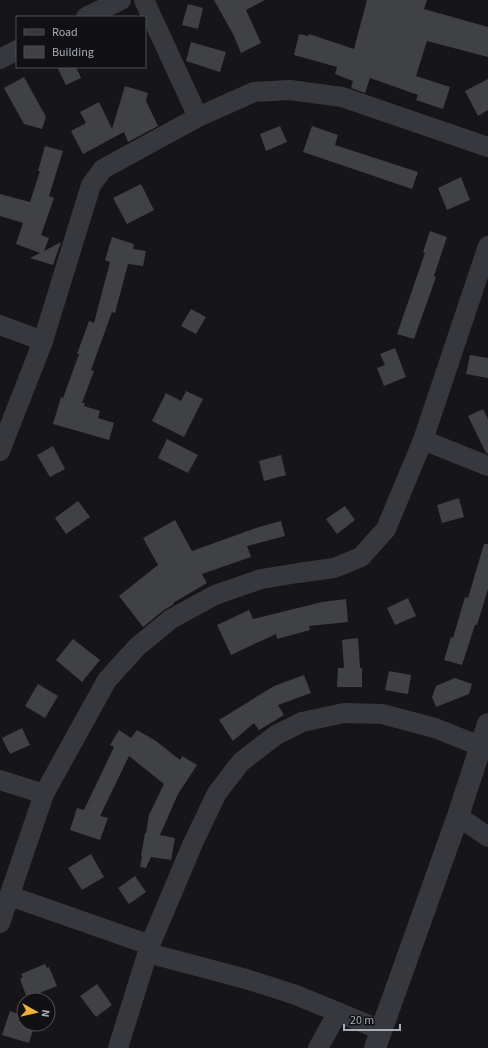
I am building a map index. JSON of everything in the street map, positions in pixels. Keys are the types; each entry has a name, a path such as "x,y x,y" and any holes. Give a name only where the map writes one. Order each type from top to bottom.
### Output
{"street":[{"path":"88,16 121,0"},
{"path":"144,0 198,117"},
{"path":"0,59 16,51"},
{"path":"0,451 43,341 91,185 103,170 198,117 254,92 290,90 342,97 488,147"},
{"path":"0,922 44,794 107,680 136,647 171,619 215,594 262,579 334,568 361,557 386,529 423,440 488,246"},
{"path":"0,326 43,341"},
{"path":"423,440 488,466"},
{"path":"118,1048 149,949 193,843 217,793 241,762 276,735 302,722 344,713 382,714 435,728 480,746"},
{"path":"10,896 149,949 296,995 338,1012 378,1039 458,816 488,724"},
{"path":"0,780 44,794"},
{"path":"458,816 488,837"},
{"path":"318,1048 338,1012"}],"building":[{"path":"214,0 265,0 246,10 261,43 241,53 234,36"},
{"path":"367,0 427,0 424,9 488,27 488,57 427,41 416,76 450,87 443,109 416,100 418,95 370,78 365,93 351,88 353,81 335,74 337,67 294,55 299,34 308,36 309,34 354,49"},
{"path":"188,4 203,8 198,29 182,25"},
{"path":"191,42 226,52 220,72 186,61"},
{"path":"58,68 76,68 81,78 66,85"},
{"path":"24,77 46,117 42,129 24,124 4,88"},
{"path":"488,79 488,110 478,116 465,91"},
{"path":"125,86 148,93 146,101 158,126 128,142 124,132 83,154 71,131 86,123 80,112 99,102 112,129"},
{"path":"280,126 287,142 266,151 260,134"},
{"path":"312,126 338,135 335,145 418,172 412,189 303,152"},
{"path":"45,146 63,151 49,196 54,198 41,235 49,238 44,251 61,242 53,265 30,258 40,253 16,244 23,223 0,216 0,194 30,202 40,171 38,171"},
{"path":"461,177 470,200 447,210 438,188"},
{"path":"141,184 154,210 127,224 113,198"},
{"path":"430,231 447,237 434,276 436,277 414,339 397,334 425,253 423,252"},
{"path":"112,237 134,244 133,249 146,251 143,266 128,264 115,313 112,312 91,370 94,371 82,403 85,403 84,406 100,411 98,418 114,423 109,440 53,424 61,397 63,398 79,354 77,354 89,321 94,323 110,262 105,260"},
{"path":"191,309 206,317 196,334 181,326"},
{"path":"395,348 406,377 384,386 377,368 385,365 380,354"},
{"path":"470,355 488,358 488,378 466,374"},
{"path":"186,391 203,399 184,437 152,421 166,393 181,401"},
{"path":"483,409 488,419 488,454 486,453 468,416"},
{"path":"167,439 198,455 188,473 158,458"},
{"path":"53,446 65,469 50,477 37,455"},
{"path":"281,455 286,475 264,481 259,461"},
{"path":"459,498 464,517 442,523 437,505"},
{"path":"78,501 90,517 66,534 55,518"},
{"path":"345,506 355,520 337,534 326,519"},
{"path":"175,520 192,551 259,527 281,521 285,536 247,546 251,557 202,574 207,583 173,603 174,604 143,627 119,596 158,565 143,538"},
{"path":"484,544 488,544 488,589 477,625 475,625 462,665 444,660 451,637 453,638 465,597 468,598"},
{"path":"408,598 416,616 395,625 387,608"},
{"path":"346,599 348,622 309,626 310,630 277,639 276,634 231,655 217,625 249,610 253,619 322,602"},
{"path":"358,638 360,668 362,668 362,687 337,687 338,668 344,668 342,640"},
{"path":"73,639 100,660 82,682 56,660"},
{"path":"389,671 411,675 408,694 385,690"},
{"path":"304,675 311,693 278,705 284,715 259,730 254,723 233,741 219,720 274,686"},
{"path":"455,678 472,684 469,694 436,707 432,697 436,686"},
{"path":"38,684 58,696 45,718 25,706"},
{"path":"22,728 30,745 10,754 2,738"},
{"path":"119,730 131,738 137,730 156,741 180,760 182,756 197,765 178,794 160,835 175,838 171,860 151,857 146,868 140,867 145,833 149,815 164,784 129,756 100,816 108,818 100,840 70,830 77,808 84,810 114,747 110,745"},
{"path":"91,854 104,877 82,890 68,868"},
{"path":"135,876 146,892 129,904 118,888"},
{"path":"45,964 47,968 49,967 57,986 42,992 25,992 20,979 23,977 21,974"},
{"path":"97,984 112,1005 96,1017 80,996"},
{"path":"10,1011 16,1013 16,1032 32,1032 29,1043 2,1035"}]}
